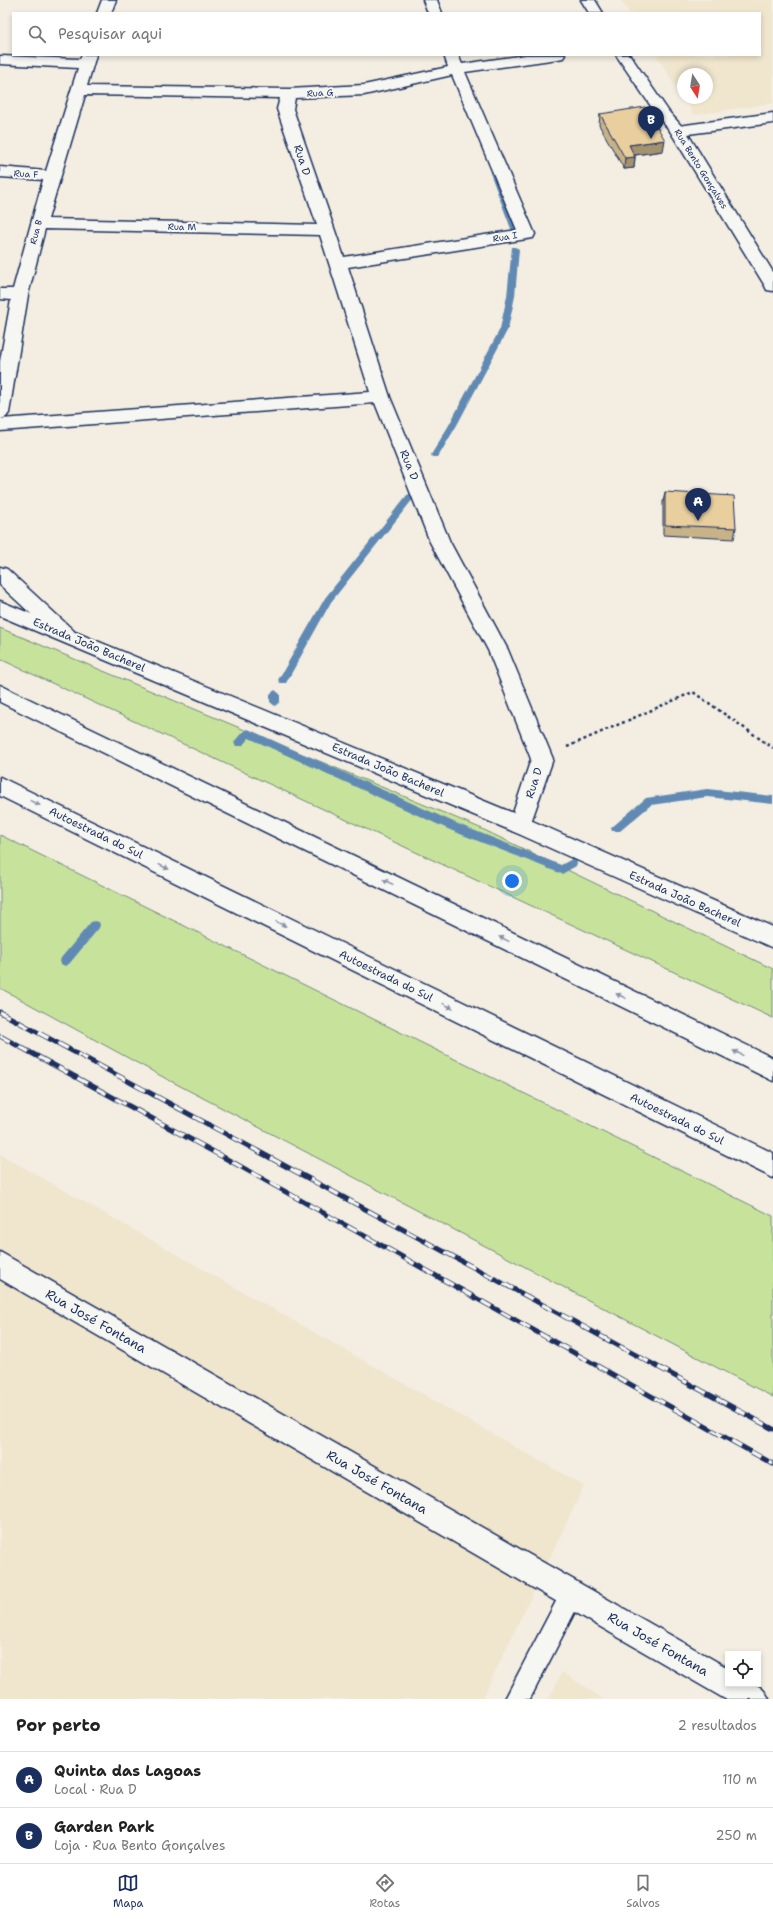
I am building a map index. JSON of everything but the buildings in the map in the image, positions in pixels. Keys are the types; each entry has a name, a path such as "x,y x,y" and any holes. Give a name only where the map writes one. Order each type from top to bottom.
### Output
{"main road":[{"path":"104,12 109,0"},
{"path":"430,0 435,12"},
{"path":"588,0 595,12"},
{"name":"Rua G","path":"78,90 289,94 364,90 454,62 543,56"},
{"name":"Rua Bento Gonçalves","path":"624,56 664,115 678,131 773,286"},
{"path":"0,60 88,60"},
{"name":"Rua B","path":"0,413 20,295 38,224 88,60"},
{"name":"Rua I","path":"338,263 527,234 454,62"},
{"name":"Rua D","path":"289,94 285,109 338,263 381,397 440,542 498,650 542,759 520,826"},
{"path":"678,131 773,118"},
{"name":"Rua F","path":"0,172 52,176"},
{"name":"Rua M","path":"38,224 326,230"},
{"path":"0,294 20,295"},
{"path":"0,425 381,397"},
{"path":"0,574 66,635"},
{"name":"Estrada João Bacherel","path":"0,608 520,826 773,938"},
{"path":"0,693 773,1070"},
{"name":"Autoestrada do Sul","path":"0,786 773,1166"},
{"name":"Rua José Fontana","path":"0,1265 754,1699"}],"lane":[{"path":"517,1699 572,1594"}],"path":[{"path":"542,759 693,692 773,748"}],"shaded area":[{"path":"621,0 773,0 773,103 694,115 688,104 713,104 713,68 677,68 677,88 657,56 761,56 761,12 628,12"},
{"path":"0,1154 584,1486 482,1699 0,1699"},
{"path":"562,1672 603,1699 549,1699"}],"green space":[{"path":"0,628 480,828 773,969 773,1018 0,659"},
{"path":"0,835 773,1216 773,1397 163,1077 0,988"}],"waterway":[{"path":"494,173 517,234"},
{"path":"435,455 453,425 504,329 511,296 515,249"},
{"path":"283,680 328,600 410,497"},
{"path":"275,694 275,702"},
{"path":"239,743 248,733 454,827 562,870 572,863"},
{"path":"616,828 649,801 707,793 773,800"},
{"path":"65,961 95,925"}],"railway":[{"path":"0,1012 773,1429"},
{"path":"0,1036 236,1164 773,1464"}],"place":[{"name":"Garden Park","path":"651,139"},
{"name":"Quinta das Lagoas","path":"698,521"}]}
